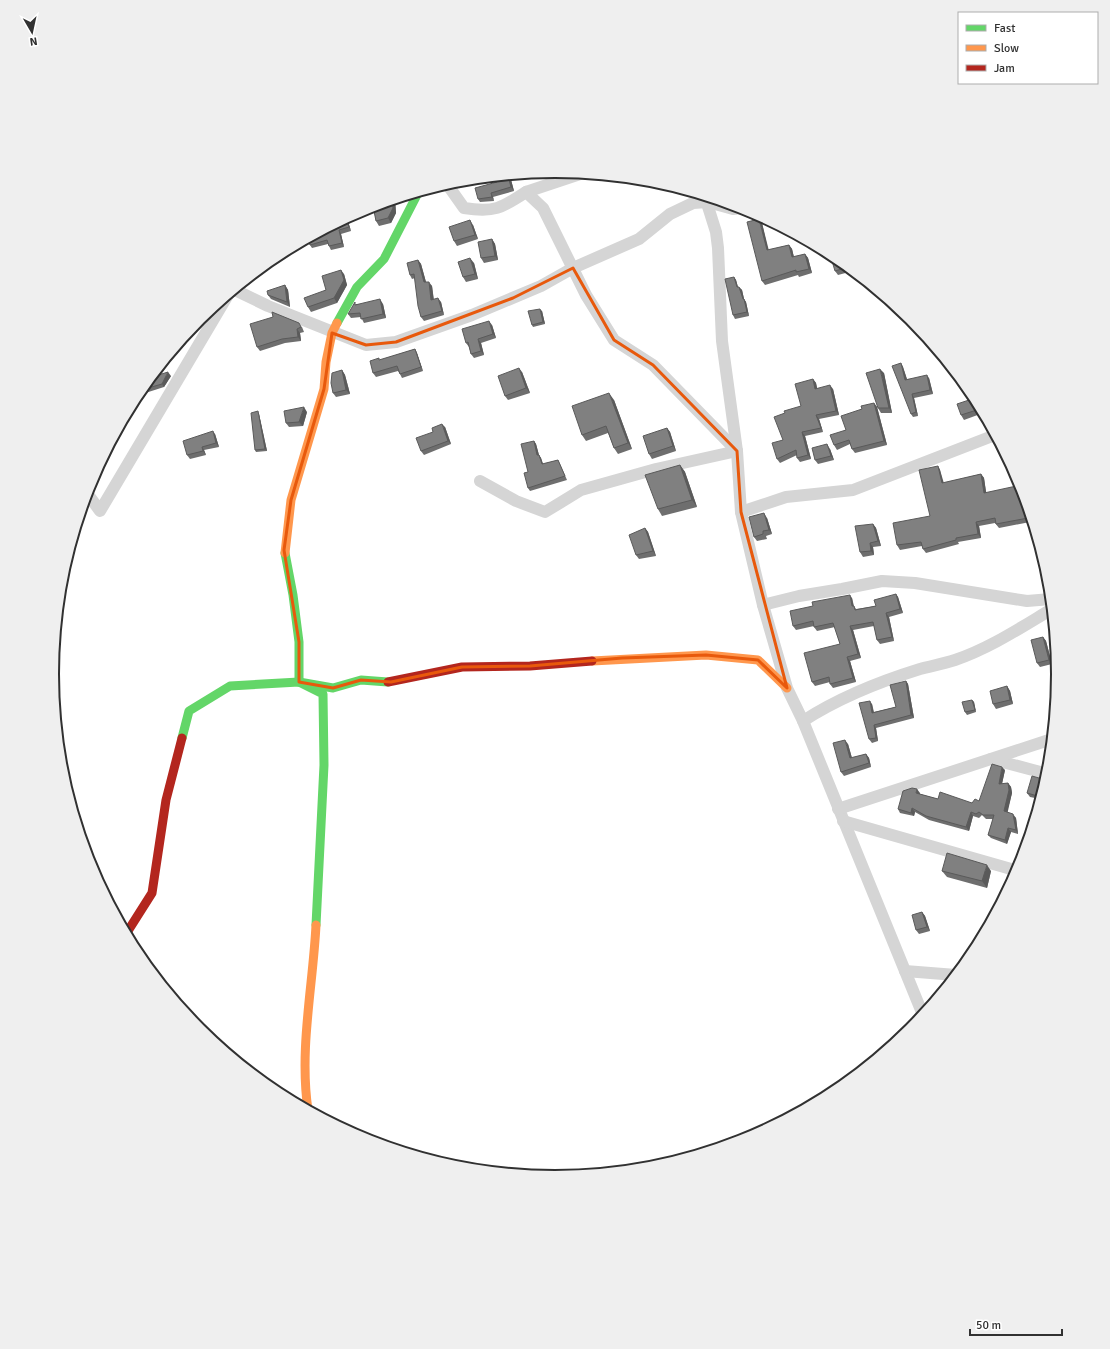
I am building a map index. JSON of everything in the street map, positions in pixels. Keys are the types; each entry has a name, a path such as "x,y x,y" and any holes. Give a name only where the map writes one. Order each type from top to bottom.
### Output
{"street":[{"path":"451,190 464,208 482,211 504,207 526,192 566,179"},
{"path":"526,192 543,208 573,268 614,340 653,364 737,451"},
{"path":"299,682 299,642 293,595 284,550 291,500 324,389 326,362 332,333 357,287 384,259 415,199"},
{"path":"240,292 332,333 366,345 396,342 433,330 514,298 573,268 639,239 676,211 701,201"},
{"path":"707,203 718,248 722,341 737,451 741,512 763,605 787,688 803,721 921,1010"},
{"path":"91,499 100,511 219,310"},
{"path":"741,512 786,497 853,490 990,436"},
{"path":"480,481 516,501 545,512 581,490 656,469 737,451"},
{"path":"763,605 799,596 882,581 915,583 1027,601 1045,600"},
{"path":"803,721 825,707 857,691 920,669 955,660 988,647 1047,612"},
{"path":"129,929 152,893 166,800 189,711 230,686 299,682 333,688 361,680 391,682 462,667 530,666 622,658 706,655 758,660 787,688"},
{"path":"299,682 323,694 324,765 316,953 306,1030 307,1104"},
{"path":"838,809 1047,741"},
{"path":"991,759 1041,772"},
{"path":"843,821 1011,869"},
{"path":"905,971 950,975"}],"highlighted area":[{"path":"573,268 614,340 653,365 737,451 741,512 787,688 758,660 706,655 622,658 530,666 462,667 391,682 361,680 333,688 299,682 299,642 284,550 291,500 324,389 332,333 366,345 396,342 513,298"}],"building":[{"path":"509,181 511,187 491,193 492,197 478,199 475,188 495,183"},
{"path":"393,206 388,218 376,221 374,213"},
{"path":"470,220 475,235 454,241 449,227"},
{"path":"754,220 760,223 767,250 789,245 792,257 805,254 809,269 796,272 796,270 762,281 747,222"},
{"path":"348,224 349,227 339,230 342,243 329,246 327,240 310,245 310,244"},
{"path":"492,239 495,256 481,258 478,242"},
{"path":"470,258 475,274 463,277 458,262"},
{"path":"418,260 424,282 429,282 431,300 438,298 442,311 421,317 414,274 410,275 407,263"},
{"path":"833,263 841,269 835,271"},
{"path":"341,270 344,280 334,298 308,307 304,298 326,290 322,276"},
{"path":"734,277 737,287 739,287 744,299 747,312 733,315 725,279"},
{"path":"285,285 287,302 268,295 267,291"},
{"path":"380,299 383,314 361,319 360,313 348,314 355,302 355,305"},
{"path":"540,309 543,322 532,325 528,311"},
{"path":"272,312 299,323 301,327 297,329 298,337 282,339 257,347 250,324 273,317"},
{"path":"489,321 493,334 478,339 481,351 471,354 468,342 466,343 462,329"},
{"path":"415,349 421,367 400,374 397,366 373,373 370,361 379,358 379,360"},
{"path":"901,363 905,380 927,375 930,390 912,394 916,412 911,414 892,366"},
{"path":"519,368 526,388 505,396 498,376"},
{"path":"880,369 889,408 878,408 866,373"},
{"path":"342,370 346,390 333,393 331,383 332,373"},
{"path":"168,372 162,384 151,387 160,375"},
{"path":"813,379 815,389 830,385 836,411 816,415 821,428 802,432 808,455 797,458 796,450 777,459 772,443 783,440 774,417 785,413 784,411 801,406 795,384"},
{"path":"609,393 628,443 614,448 606,426 582,435 572,406"},
{"path":"968,400 975,411 961,415 957,404"},
{"path":"874,403 884,441 852,449 849,440 834,445 830,435 846,430 841,416 862,409 861,406"},
{"path":"304,407 299,422 286,423 284,411"},
{"path":"258,411 265,449 255,450 251,413"},
{"path":"442,424 448,441 421,451 416,438 433,432 432,428"},
{"path":"667,428 673,446 649,454 643,436"},
{"path":"213,431 216,443 202,447 203,451 187,455 183,441"},
{"path":"534,441 537,455 539,455 542,464 558,460 565,476 528,488 524,473 528,472 521,444"},
{"path":"827,444 831,456 815,460 812,448"},
{"path":"680,465 692,500 658,509 645,475"},
{"path":"938,466 942,483 981,474 984,493 1014,487 1026,518 996,524 995,518 976,522 978,534 956,538 956,540 923,549 921,542 897,545 893,523 930,516 919,470"},
{"path":"764,513 769,530 763,531 763,534 754,537 749,517"},
{"path":"873,524 878,541 870,543 871,551 860,552 855,526"},
{"path":"645,528 653,551 636,555 629,535"},
{"path":"896,594 900,609 886,613 892,637 877,640 873,622 850,626 858,654 847,657 853,678 830,684 829,677 812,682 804,653 840,644 833,623 814,627 813,621 793,626 790,611 813,606 812,602 850,595 852,606 854,606 855,610 876,606 874,600"},
{"path":"1043,637 1049,660 1037,663 1031,640"},
{"path":"906,681 911,715 874,725 876,738 869,739 859,703 870,701 872,713 896,707 890,685"},
{"path":"1007,686 1010,700 993,704 990,691"},
{"path":"972,700 975,710 965,712 962,702"},
{"path":"845,740 850,758 866,754 869,763 841,772 833,743"},
{"path":"992,764 1002,767 999,784 1008,783 1009,790 1004,811 1013,814 1016,830 1008,828 1005,840 988,835 994,815 983,815 979,812 976,814 971,812 966,827 926,816 912,808 911,813 898,809 903,791 912,788 917,789 916,793 938,799 940,792 972,803 975,799 979,801"},
{"path":"1032,776 1039,778 1036,795 1027,793"},
{"path":"947,853 987,865 982,881 942,871"},
{"path":"922,912 927,927 916,930 912,915"}],"traffic: fast":[{"path":"337,323 357,287 384,259 415,199"},
{"path":"285,553 293,595 299,642 299,682 323,694 324,765 316,925"},
{"path":"182,738 189,711 230,686 299,682 333,688 361,680 388,682"}],"traffic: slow":[{"path":"285,553 291,500 324,389 326,362 332,333 337,323"},
{"path":"592,661 706,655 758,660 787,688"},
{"path":"308,1104 305,1064 306,1041 316,925"}],"traffic: jam":[{"path":"388,682 462,667 530,666 592,661"},
{"path":"129,929 152,893 166,800 182,738"}]}
